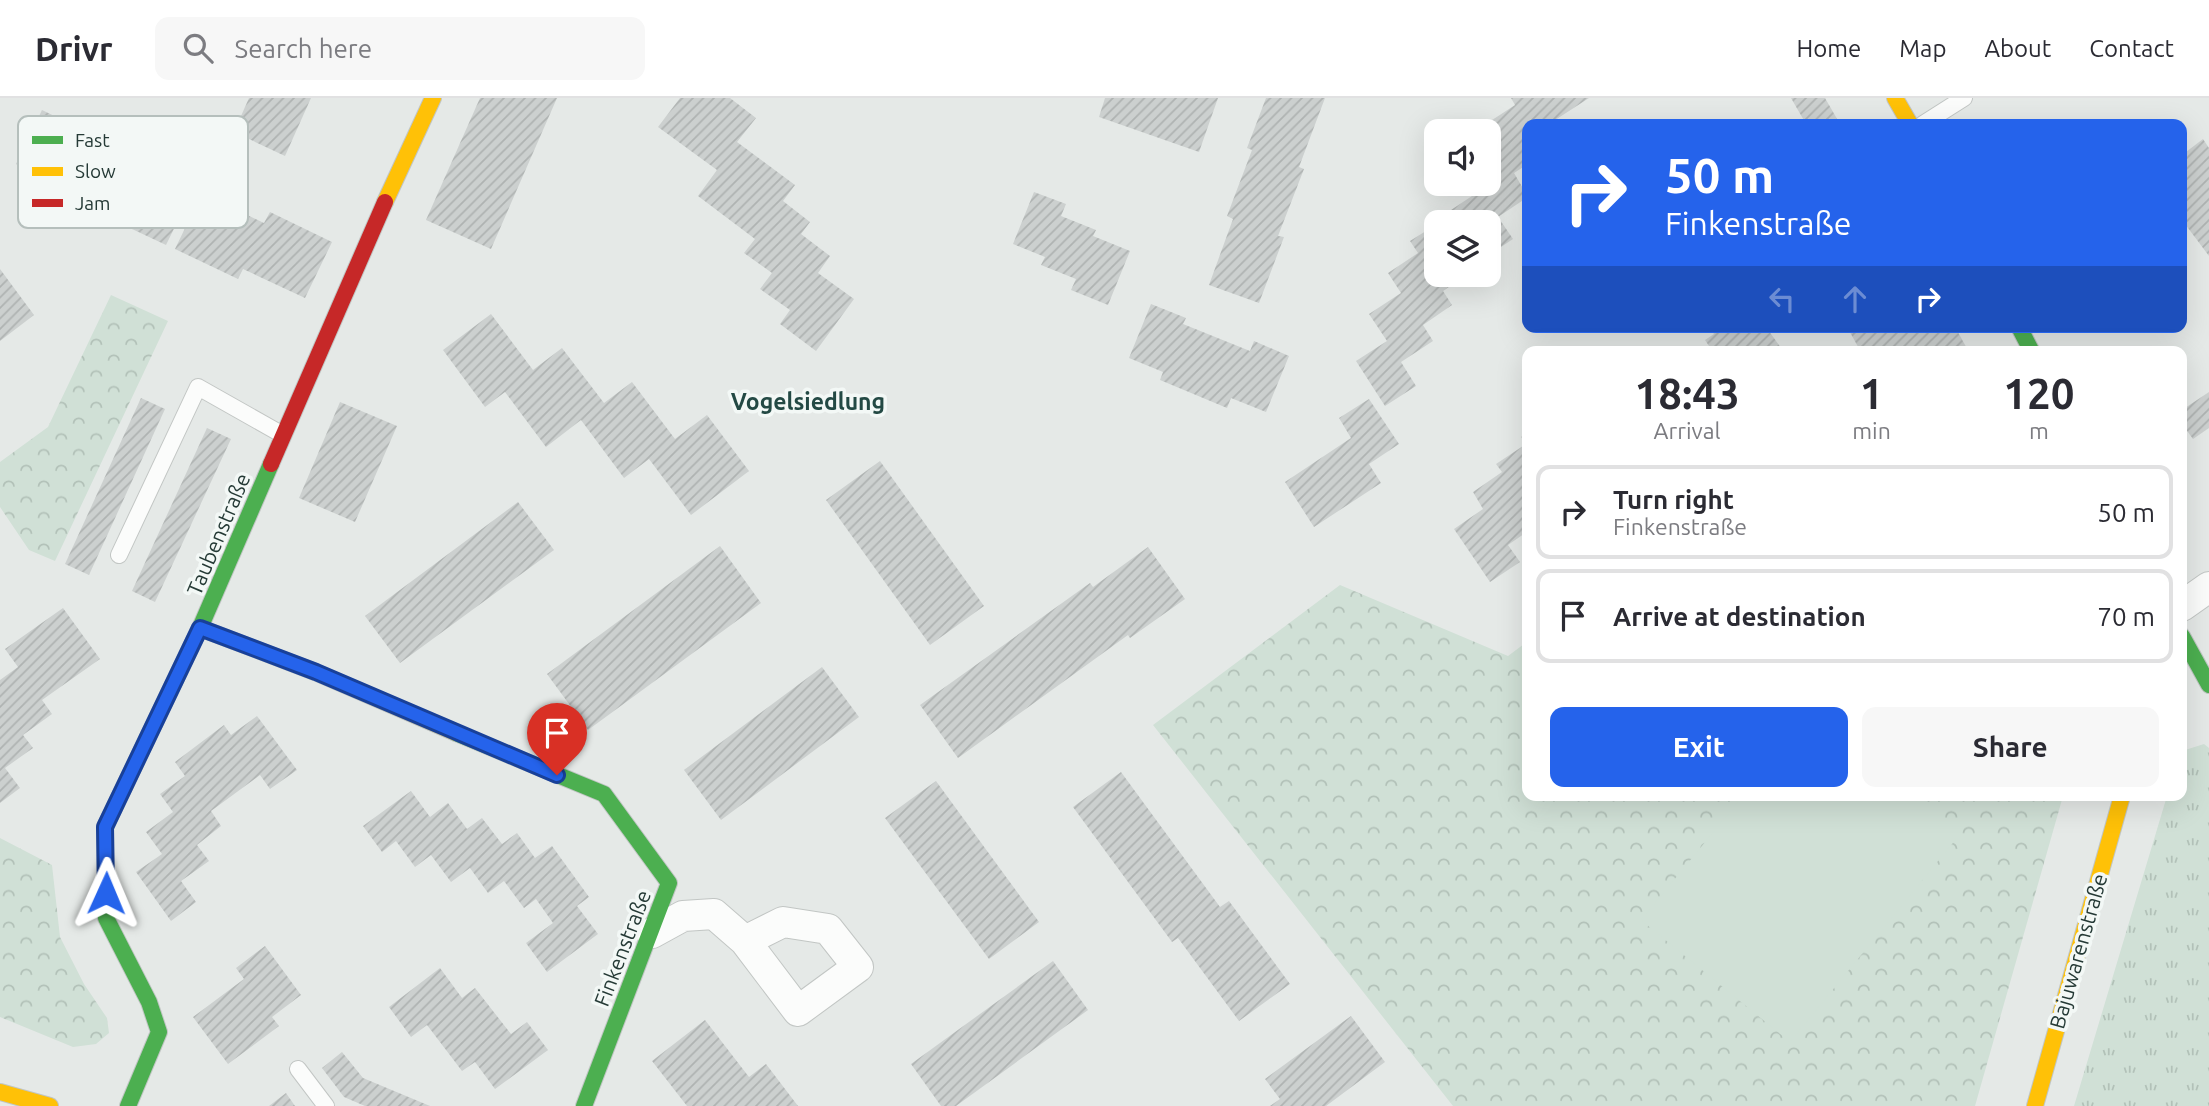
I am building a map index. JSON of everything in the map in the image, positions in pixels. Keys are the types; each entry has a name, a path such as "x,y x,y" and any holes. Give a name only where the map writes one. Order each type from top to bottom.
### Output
{"street":[{"name":"Taubenstraße","path":"128,1106 159,1032 149,1002 106,918 105,827 200,628 374,225 433,98"},
{"path":"1895,98 1907,119"},
{"path":"2187,602 2209,587"},
{"name":"Finkenstraße","path":"200,628 316,672 440,727 604,794 669,883 584,1106"},
{"path":"2187,652 2209,685"},
{"name":"Bajuwarenstraße","path":"2035,1106 2121,801"},
{"path":"652,933 683,916 714,914 744,941"},
{"path":"0,1092 50,1106"}],"lane":[{"path":"1931,119 1965,98"},
{"path":"119,555 198,387 283,435"},
{"path":"298,1069 326,1106"}],"green space":[{"path":"111,295 168,321 55,561 29,550 0,507 0,462 48,427"},
{"path":"1340,585 1508,656 1522,646 1522,801 2062,801 1975,1106 1453,1106 1153,725"},
{"path":"2204,744 2209,748 2209,1106 2074,1106 2166,801 2187,801 2187,749"},
{"path":"1739,801 1909,801 1956,839 1790,1042 1641,920"},
{"path":"0,838 52,865 60,937 84,984 107,1018 109,1033 96,1044 73,1047 0,1017"}],"building":[{"path":"249,98 311,98 285,156 248,139 248,116 241,116"},
{"path":"480,98 557,98 491,249 426,220"},
{"path":"680,98 730,98 756,118 737,142 795,185 783,201 810,222 801,234 830,256 818,273 854,299 816,351 780,324 790,310 760,289 772,273 744,253 755,239 698,196 717,170 658,127"},
{"path":"1105,98 1218,98 1199,152 1099,117"},
{"path":"1266,98 1325,98 1299,167 1304,169 1278,236 1284,237 1259,303 1209,285 1233,219 1227,216 1252,150 1247,148"},
{"path":"1511,98 1589,98 1557,119 1522,119 1522,168 1514,173 1522,187 1522,201 1501,215 1501,210 1451,210 1472,196 1501,196 1501,119 1494,119 1515,105"},
{"path":"1791,98 1825,98 1837,119 1803,119"},
{"path":"42,110 54,116 39,116"},
{"path":"2203,139 2209,148 2209,256 2187,227 2187,151"},
{"path":"1034,192 1066,204 1061,216 1096,230 1093,236 1130,251 1108,305 1071,290 1076,279 1041,265 1045,257 1013,244"},
{"path":"270,212 332,242 305,298 243,269 238,279 175,249 185,228 248,228 248,215 264,223"},
{"path":"1501,221 1513,239 1501,247"},
{"path":"130,228 174,228 166,245"},
{"path":"1424,232 1424,287 1449,287 1443,291 1452,305 1423,325 1433,341 1401,362 1416,386 1385,406 1356,361 1387,341 1369,314 1401,293 1388,273 1418,253 1410,241"},
{"path":"0,269 34,315 0,341"},
{"path":"1151,304 1186,318 1183,324 1250,351 1254,341 1289,356 1266,412 1231,398 1227,408 1160,380 1163,372 1129,358"},
{"path":"491,314 533,370 562,348 604,403 632,382 675,439 707,415 749,471 691,515 649,459 624,478 581,420 546,447 505,392 485,407 443,350"},
{"path":"1770,333 1780,346 1709,346 1705,340 1714,334"},
{"path":"1850,333 1958,333 1966,346 1858,346"},
{"path":"2209,392 2209,428 2193,439 2187,431 2187,407"},
{"path":"141,398 165,409 89,575 65,564"},
{"path":"1369,399 1399,444 1369,464 1381,483 1314,527 1285,482 1351,438 1339,418"},
{"path":"340,402 397,426 355,522 299,498"},
{"path":"207,428 231,439 155,602 132,591"},
{"path":"1522,447 1522,535 1508,545 1520,562 1490,582 1454,529 1483,509 1473,492 1502,472 1496,464"},
{"path":"880,461 984,606 930,645 826,500"},
{"path":"518,502 554,550 400,663 365,616"},
{"path":"720,546 761,603 588,730 547,674"},
{"path":"1148,547 1185,599 1130,638 1128,635 958,758 920,705 1090,583 1093,587"},
{"path":"63,608 100,659 42,700 52,714 23,735 33,748 5,768 20,788 0,803 0,680 18,667 5,649"},
{"path":"822,667 859,717 721,820 684,770"},
{"path":"257,716 297,770 270,789 260,775 211,811 221,826 197,845 209,861 181,881 196,902 171,921 136,872 162,854 146,832 173,812 160,794 185,776 175,762 224,725 231,735"},
{"path":"1121,772 1220,907 1229,901 1290,984 1239,1021 1178,938 1172,942 1073,807"},
{"path":"936,781 1039,922 989,959 885,818"},
{"path":"411,791 430,817 448,803 467,829 482,818 502,844 517,833 535,858 552,846 589,897 577,906 598,934 547,972 526,943 553,923 536,899 524,908 504,881 488,893 470,868 451,882 431,855 415,867 396,841 382,852 363,826"},
{"path":"265,946 301,995 272,1017 279,1026 228,1064 193,1017 244,979 236,968"},
{"path":"1053,961 1088,1010 956,1106 941,1106 911,1064"},
{"path":"440,968 462,998 475,988 511,1034 527,1022 548,1050 495,1089 475,1062 462,1071 427,1025 411,1037 389,1007"},
{"path":"1351,1016 1385,1062 1326,1106 1270,1106 1280,1099 1265,1079"},
{"path":"705,1020 749,1077 766,1064 798,1106 687,1106 652,1061"},
{"path":"342,1052 363,1078 430,1106 365,1106 344,1097 322,1068"},
{"path":"286,1093 295,1106 269,1106"}],"traffic: fast":[{"path":"2022,333 2029,346"},
{"path":"128,1106 159,1032 149,1002 106,918 105,827 200,628 271,464"},
{"path":"2187,645 2209,685"},
{"path":"456,733 604,794 669,883 584,1106"}],"traffic: slow":[{"path":"385,202 433,98"},
{"path":"1895,98 1907,119"},
{"path":"200,628 315,672 456,733"},
{"path":"2035,1106 2121,801"},
{"path":"0,1092 50,1106"}],"traffic: jam":[{"path":"271,464 385,202"}],"district":[{"name":"Vogelsiedlung","path":"808,401"}],"route":[{"path":"106,893 105,827 200,628 316,672 557,775"}]}
